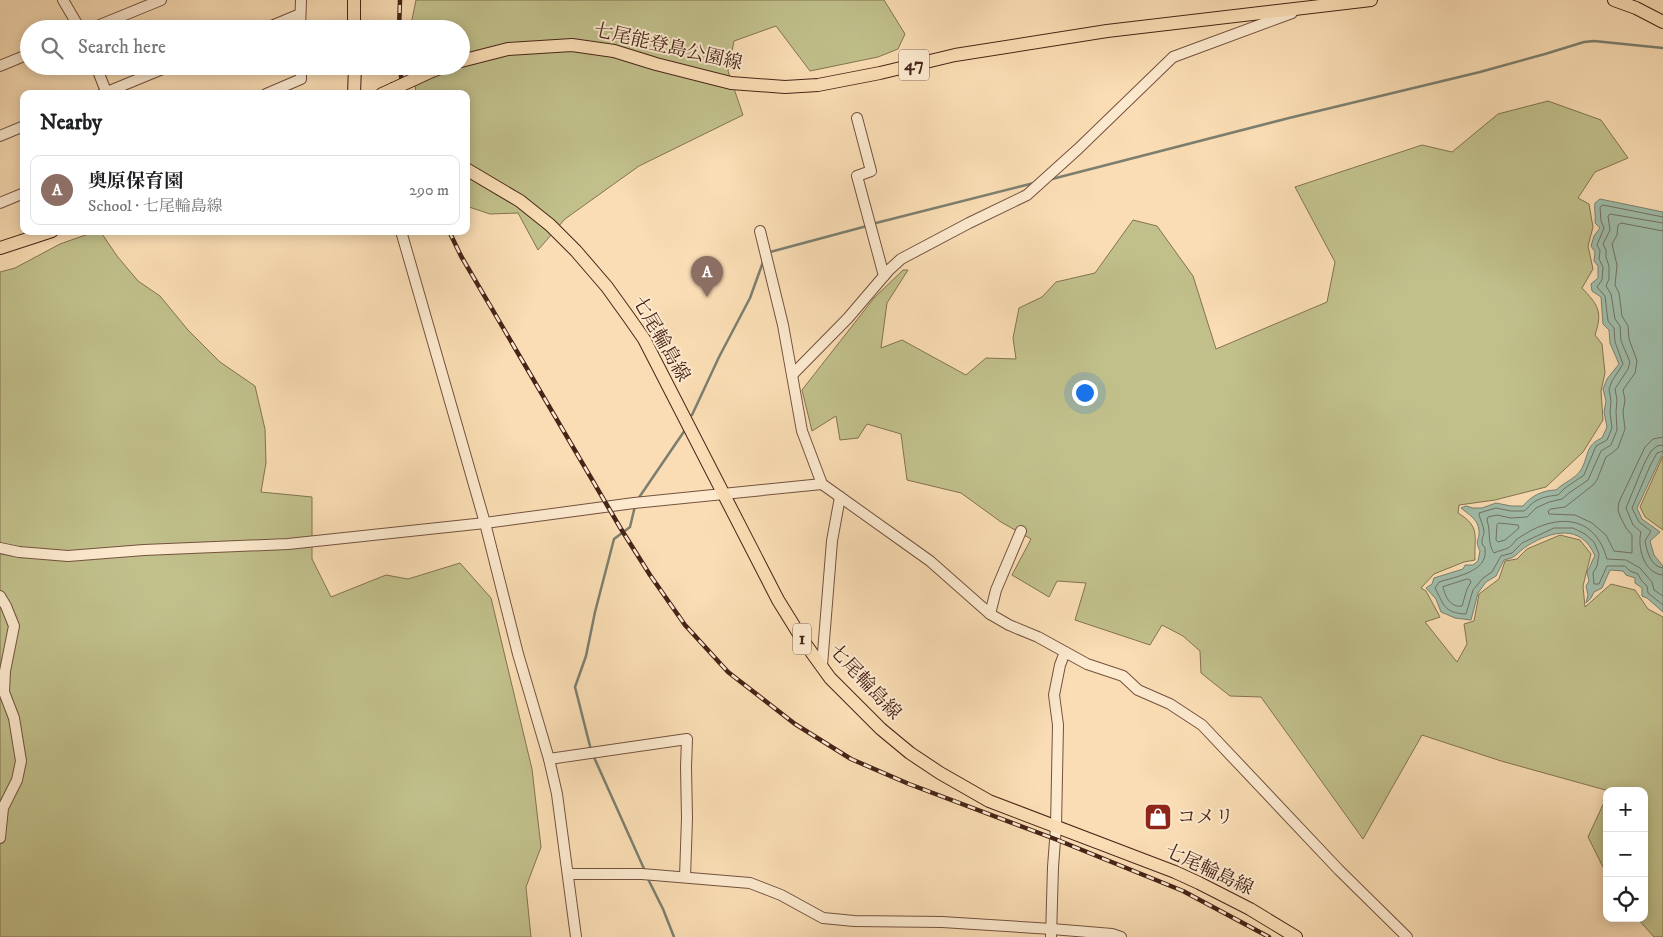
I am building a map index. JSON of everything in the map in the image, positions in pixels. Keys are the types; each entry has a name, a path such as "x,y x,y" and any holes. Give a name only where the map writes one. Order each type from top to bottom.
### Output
{"main road":[{"path":"354,0 354,20"},
{"name":"七尾能登島公園線","path":"470,58 515,48 572,45 614,51 731,83 793,86 818,85 956,55 1107,31 1371,0"},
{"path":"1614,0 1636,8 1663,22"},
{"path":"354,90 355,75"},
{"path":"389,90 423,75"},
{"name":"七尾輪島線","path":"470,171 520,201 550,225 576,251 607,287 644,339 778,600 804,642 830,678 856,705 910,753 940,773 989,801 1191,879 1250,909 1296,937"},
{"path":"0,248 40,235"}],"street":[{"path":"63,0 75,20"},
{"path":"112,20 161,0"},
{"path":"300,20 301,0"},
{"path":"792,375 848,318 901,259 1027,195 1078,149 1173,57 1305,8"},
{"path":"286,20 300,14"},
{"path":"0,66 20,58"},
{"path":"99,75 104,90"},
{"path":"112,90 148,75"},
{"path":"276,90 301,80 301,75"},
{"path":"857,118 872,171 857,176 884,276"},
{"path":"0,136 20,128"},
{"path":"0,203 20,195"},
{"path":"760,231 792,375 802,432 822,484 930,561 990,614 1009,625 1038,637 1087,664 1122,676 1138,690 1170,704 1202,725 1339,870 1406,937"},
{"path":"402,235 485,523 518,654 549,759 557,794 576,937"},
{"path":"0,548 19,552 68,556 144,550 288,544 485,523 637,503 822,484"},
{"path":"822,666 832,541 840,497"},
{"path":"990,614 996,590 1021,531"},
{"path":"0,596 14,626 5,671 4,692 14,718 21,761 17,780 3,808 0,838"},
{"path":"1052,933 1058,725 1054,695 1060,665 1065,652"},
{"path":"549,759 687,739 685,877"},
{"path":"568,874 653,874 750,883 781,895 823,918 942,922 1052,933 1112,934 1121,937"}],"shaded area":[{"path":"416,0 884,0 905,34 898,49 878,57 810,71 776,26 734,41 728,71 743,115 639,166 565,219 538,250 518,213 490,214 470,207 470,90 416,90 414,75 470,75 470,20 412,20"},
{"path":"1548,101 1601,120 1628,158 1595,172 1578,198 1589,204 1593,227 1588,246 1593,269 1582,288 1592,299 1599,314 1595,335 1602,344 1605,373 1601,391 1603,420 1583,452 1546,487 1495,500 1459,505 1458,513 1470,523 1475,533 1475,560 1464,562 1434,574 1421,588 1426,591 1440,617 1425,622 1457,662 1467,644 1464,624 1474,621 1479,594 1499,579 1505,561 1517,559 1527,549 1560,535 1580,540 1591,554 1583,586 1585,607 1611,584 1635,590 1648,609 1663,617 1663,937 1654,937 1641,922 1648,922 1648,787 1603,787 1603,789 1501,761 1422,735 1363,839 1261,697 1230,696 1201,673 1200,651 1183,636 1162,625 1150,645 1075,620 1086,583 1057,581 1049,597 1012,575 1031,539 1001,522 961,493 907,480 901,434 867,424 858,438 840,440 836,416 812,431 802,390 874,298 903,270 908,270 887,303 881,348 902,340 966,375 986,358 1016,359 1013,338 1019,308 1042,297 1056,282 1095,273 1133,220 1157,226 1193,276 1216,349 1327,302 1335,262 1295,187 1422,145 1452,152 1498,114"},
{"path":"86,235 103,235 138,281 160,296 188,330 220,362 255,386 265,429 266,463 261,492 312,497 312,559 331,597 386,575 408,579 460,563 491,598 532,769 541,847 526,887 531,937 0,937 0,272 15,268 60,244"},
{"path":"1663,456 1663,530 1645,517 1640,507"},
{"path":"1603,805 1603,867 1588,837"}],"water":[{"path":"1600,199 1663,212 1663,453 1637,508 1642,519 1660,532 1650,541 1654,555 1663,566 1663,612 1642,596 1642,588 1635,583 1635,578 1626,575 1623,571 1610,570 1602,588 1594,592 1586,603 1588,595 1586,586 1589,581 1587,572 1595,556 1589,545 1582,538 1574,534 1565,533 1555,534 1536,541 1523,548 1515,556 1504,560 1496,576 1486,582 1478,593 1471,620 1455,618 1441,612 1436,599 1426,588 1432,584 1434,578 1463,569 1465,565 1473,565 1478,561 1480,551 1477,544 1478,526 1472,517 1461,508 1466,506 1482,508 1496,503 1523,506 1538,494 1556,490 1581,470 1588,451 1593,444 1602,438 1607,427 1604,412 1606,401 1603,389 1607,379 1619,364 1610,343 1609,330 1603,324 1601,297 1592,291 1591,284 1598,278 1598,266 1594,261 1595,252 1591,246 1594,236 1600,228 1595,223 1595,203"}],"waterway":[{"path":"1052,179 1289,118 1480,72 1584,42 1594,41 1663,48"},
{"path":"872,224 1034,183"},
{"path":"770,252 867,226"},
{"path":"692,415 719,357 750,298 763,262"},
{"path":"638,499 685,430"},
{"path":"591,750 575,687 586,656 614,539 630,527 635,506"},
{"path":"593,755 645,871"},
{"path":"648,879 674,937"}],"railway":[{"path":"399,20 400,0"},
{"path":"401,75 403,90"},
{"path":"451,235 461,256 621,529 650,575 685,625 728,672 795,724 851,759 909,784 1055,839 1183,891 1269,937"}],"place":[{"name":"奥原保育園","path":"707,297"},
{"name":"コメリ","path":"1158,817"}]}
